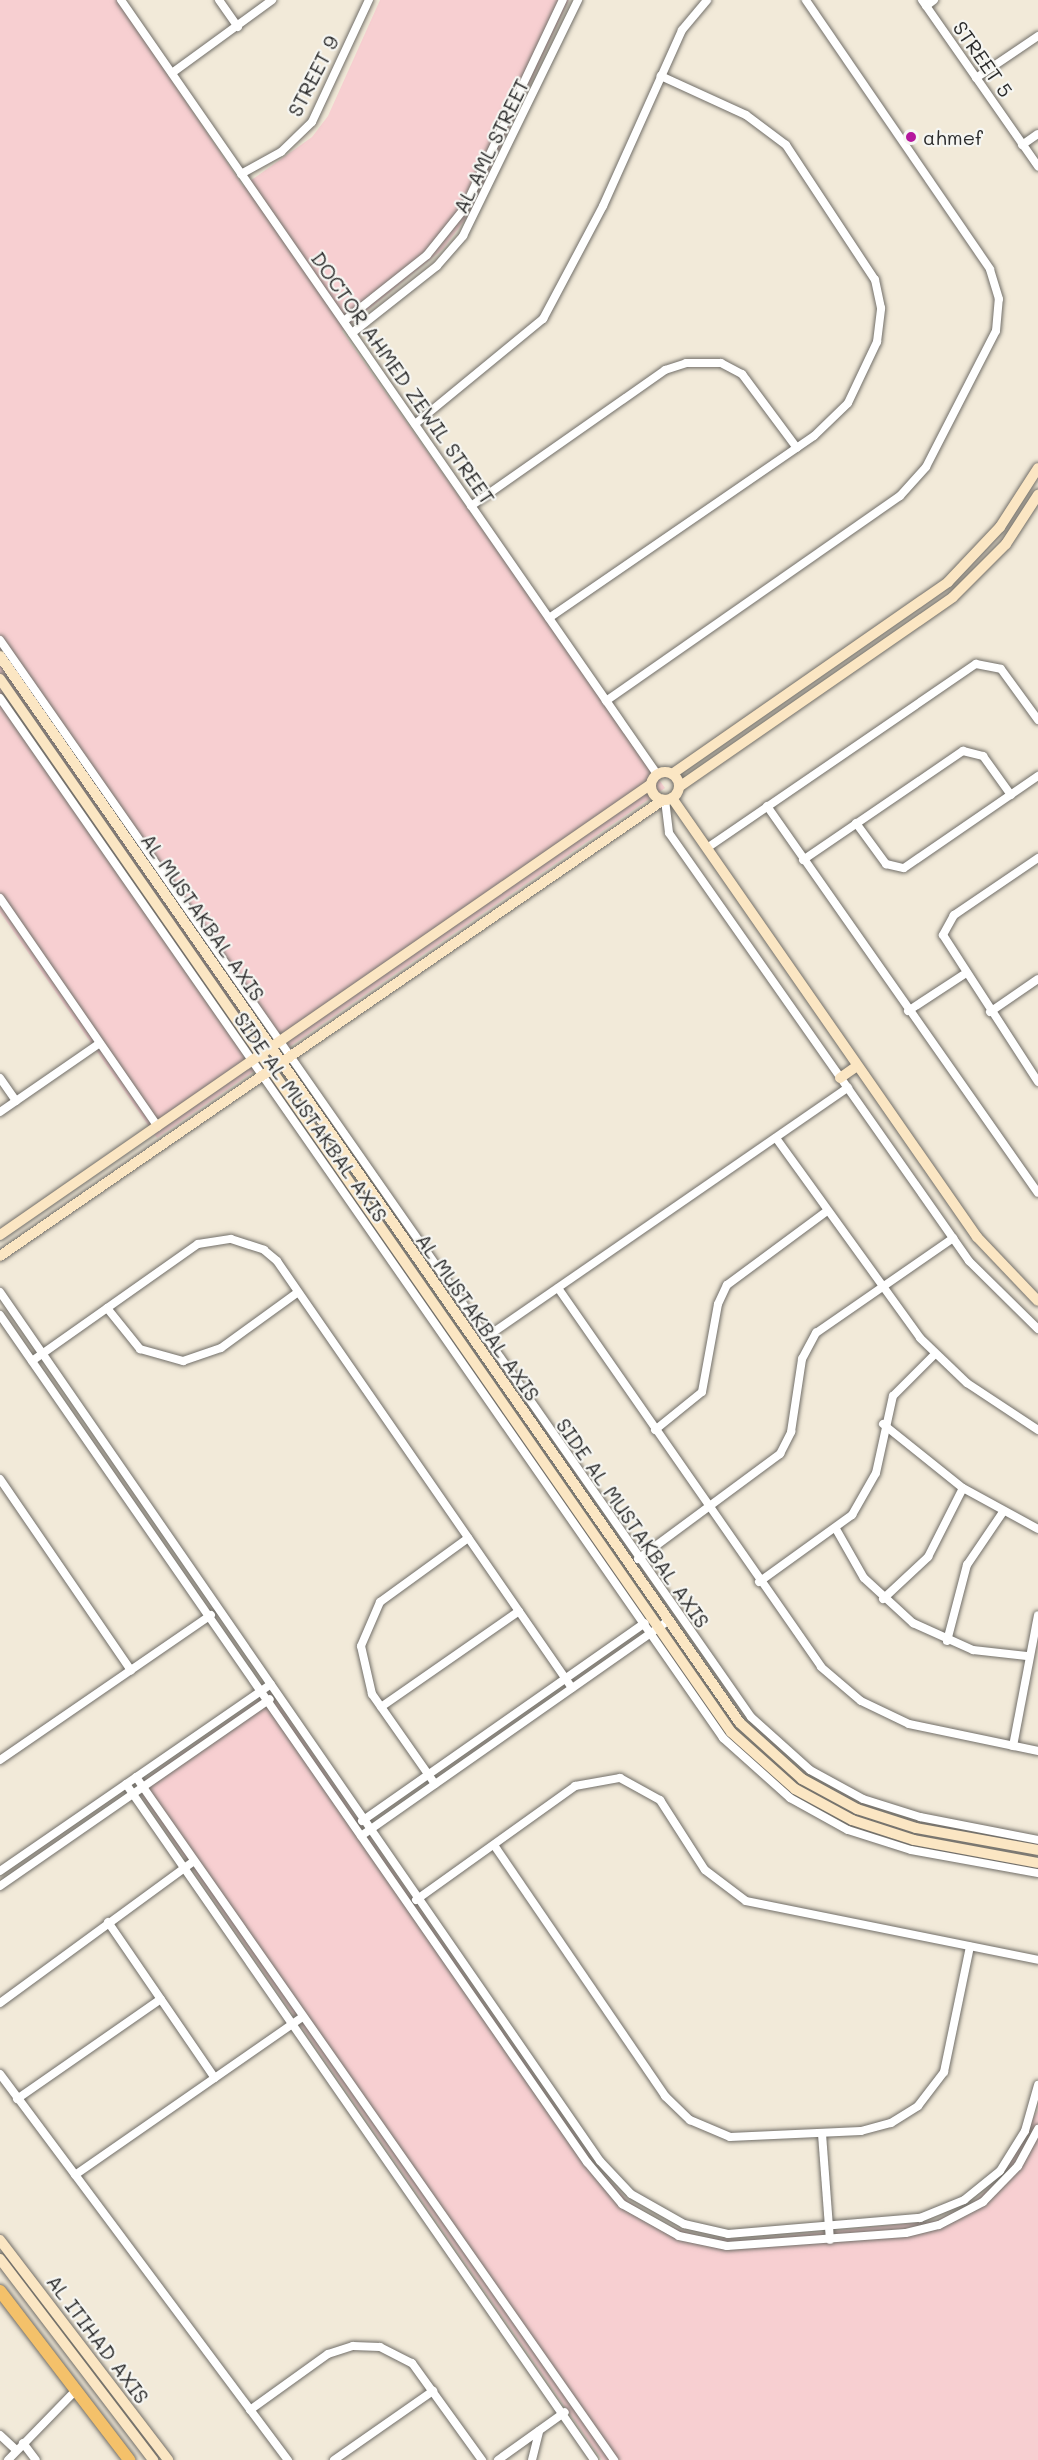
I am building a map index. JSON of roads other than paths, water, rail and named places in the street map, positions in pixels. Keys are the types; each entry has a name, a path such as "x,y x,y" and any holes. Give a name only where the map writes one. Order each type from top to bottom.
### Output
{"main road":[{"path":"0,2290 129,2460"}],"street":[{"name":"DOCTOR AHMED ZEWIL STREET","path":"121,0 606,701 654,779"},
{"path":"219,0 238,27"},
{"path":"172,73 272,0"},
{"name":"STREET 9","path":"241,174 281,152 312,122 369,0"},
{"name":"AL AML STREET","path":"344,321 427,255 464,209 562,0"},
{"name":"AL AML STREET","path":"352,333 429,272 463,236 578,0"},
{"path":"415,424 543,319 599,215 682,30 707,0"},
{"path":"606,701 900,496 926,467 996,331 999,299 990,269 806,0"},
{"path":"924,3 934,0"},
{"name":"STREET 5","path":"924,3 1038,166"},
{"path":"976,78 1038,36"},
{"path":"549,618 797,448 835,417 866,374 880,325 875,280 774,133 661,76"},
{"path":"1022,145 1038,134"},
{"path":"471,506 665,370 686,363 721,363 742,374 797,448"},
{"path":"0,1236 560,852 654,779 672,774 948,582 1000,527 1038,468"},
{"path":"0,1256 567,864 666,799 679,787 953,597 1000,551 1038,495"},
{"name":"SIDE AL MUSTAKBAL AXIS","path":"0,640 276,1046"},
{"name":"AL MUSTAKBAL AXIS","path":"0,656 276,1046 655,1593 664,1617 740,1724 820,1790 896,1823 1038,1850"},
{"path":"707,848 976,664 1001,669 1038,720"},
{"name":"AL MUSTAKBAL AXIS","path":"0,679 256,1059 653,1632 746,1748 814,1801 893,1835 1038,1863"},
{"name":"SIDE AL MUSTAKBAL AXIS","path":"0,698 256,1059"},
{"path":"803,860 963,751 983,756 1011,795"},
{"path":"672,774 679,787"},
{"path":"856,823 886,864 904,868 1038,776"},
{"path":"654,779 666,799 707,848 977,1237 1038,1301"},
{"path":"666,799 669,833 840,1078 953,1238 995,1292 1038,1329"},
{"path":"767,806 908,1011 1038,1193"},
{"path":"560,852 567,864"},
{"path":"1038,858 948,920 944,944 1038,1082"},
{"path":"0,898 158,1127"},
{"path":"908,1011 963,975"},
{"path":"990,1012 1038,980"},
{"path":"0,1112 100,1043"},
{"name":"SIDE AL MUSTAKBAL AXIS","path":"285,1059 485,1338 638,1559 655,1593 751,1717 810,1770 901,1812 1038,1840"},
{"path":"840,1078 857,1066"},
{"path":"0,1078 16,1101"},
{"path":"485,1338 848,1088"},
{"path":"776,1138 881,1287 935,1354 984,1396 1038,1430"},
{"path":"655,1430 702,1392 718,1304 727,1285 828,1211"},
{"path":"638,1559 780,1454 791,1432 808,1345 821,1328 953,1238"},
{"path":"32,1361 190,1248 223,1239 264,1250 298,1292 572,1688"},
{"path":"558,1288 810,1655 861,1701 925,1729 1038,1751"},
{"path":"0,1292 600,2161 631,2194 670,2218 713,2232 829,2228 920,2218 976,2192 1018,2145 1038,2085"},
{"path":"106,1308 140,1349 183,1361 221,1348 298,1292"},
{"path":"0,1315 587,2162 622,2204 664,2230 710,2244 830,2240 906,2233 954,2219 1008,2179 1038,2129"},
{"path":"759,1582 836,1528 872,1484 883,1424 899,1387 935,1354"},
{"path":"883,1424 963,1488 1003,1512 1038,1529"},
{"path":"0,1479 131,1670"},
{"path":"883,1599 933,1551 963,1488"},
{"path":"947,1641 964,1572 1003,1512"},
{"path":"836,1528 856,1566 883,1599 947,1641 986,1653 1027,1656"},
{"path":"435,1784 381,1707 361,1663 371,1615 380,1602 468,1538"},
{"path":"0,1760 219,1609"},
{"path":"381,1707 519,1611"},
{"path":"1012,1746 1027,1656 1038,1615"},
{"path":"354,1826 647,1622 664,1617"},
{"path":"361,1836 653,1632 664,1617"},
{"path":"653,1632 723,1738 760,1775 808,1809 890,1845 1038,1873"},
{"path":"0,1871 271,1684"},
{"path":"0,1886 277,1693"},
{"path":"136,1777 572,2407 614,2460"},
{"path":"409,1905 575,1786 620,1778 660,1800 705,1870 746,1901 1038,1960"},
{"path":"126,1784 594,2460"},
{"path":"494,1845 681,2113 730,2137 822,2134 891,2123 932,2090 944,2072 970,1947"},
{"path":"0,2003 194,1861"},
{"path":"108,1922 215,2078"},
{"path":"17,2099 161,1999"},
{"path":"75,2175 302,2018"},
{"path":"0,2074 288,2460"},
{"path":"822,2134 830,2240"},
{"name":"AL ITIHAD AXIS","path":"0,2240 168,2460"},
{"name":"AL ITIHAD AXIS","path":"0,2259 153,2460"},
{"path":"250,2410 328,2354 353,2346 380,2347 405,2357 433,2391 482,2460"},
{"path":"8,2460 76,2390"},
{"path":"334,2460 433,2391"},
{"path":"498,2460 572,2407"},
{"path":"532,2460 538,2431"},
{"path":"0,2435 16,2450"},
{"path":"23,2443 36,2460"}],"place":[{"name":"ahmef","path":"911,137"}]}
